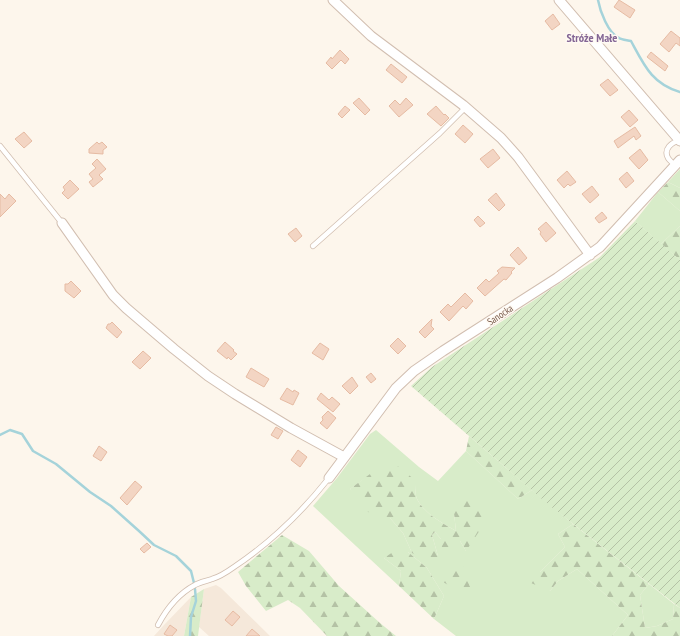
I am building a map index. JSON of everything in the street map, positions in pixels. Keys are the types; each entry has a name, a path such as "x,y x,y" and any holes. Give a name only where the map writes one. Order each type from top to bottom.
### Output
{"street":[{"path":"333,0 371,36 466,108 502,138 518,157 590,255"},
{"path":"559,0 680,141"},
{"name":"Sanocka","path":"329,478 396,388 414,371 590,255 600,247 677,163"},
{"path":"62,223 113,295 174,349 208,376 235,394 291,428 344,457"}],"lane":[{"path":"313,246 466,108"},
{"path":"677,163 667,157 667,150 670,145 680,141"},
{"path":"0,146 62,223"},
{"path":"158,625 177,598 196,584 214,579 233,568 257,550 301,510 329,478"}],"shaded area":[{"path":"216,585 221,588 270,636 209,636 199,627 204,589"},
{"path":"191,597 184,636 154,636 163,626"}],"green space":[{"path":"680,169 680,188 668,182"},
{"path":"668,182 680,188 680,211 658,192"},
{"path":"658,192 680,211 680,226 661,244 635,221"},
{"path":"635,221 680,260 680,608 549,505 411,386 432,367 600,257"},
{"path":"680,226 680,260 661,244"},
{"path":"376,430 419,467 438,481 466,451 518,499 532,490 573,524 558,534 565,547 540,572 550,591 558,581 577,569 628,615 612,636 456,636 434,619 444,596 427,568 408,552 384,558 401,571 399,586 313,506 337,478 370,434","holes":["364,479 415,480 417,499 424,509 434,518 456,531 454,513 466,551 460,541 441,539 435,532 432,535 438,556 412,553 403,533 390,518 350,489"]},
{"path":"469,436 532,490 518,499 466,451"},
{"path":"395,464 415,480 416,497 424,509 434,518 456,531 454,513 459,497 473,498 488,518 466,551 460,541 455,548 442,550 441,539 435,532 432,535 438,556 437,562 427,561 412,553 403,533 390,518 378,519 367,511 350,489 378,468"},
{"path":"573,524 649,584 640,595 645,628 657,626 673,619 674,604 680,608 680,636 612,636 628,615 577,569 558,581 550,591 531,583 565,547 558,534"},
{"path":"282,535 309,551 339,586 396,636 327,636 300,608 288,600 266,611 246,586 238,572"},
{"path":"396,550 408,552 427,568 444,596 434,619 399,586 401,571 384,558"},
{"path":"456,566 463,566 472,593 462,593 443,582 437,574"},
{"path":"649,584 674,604 673,619 657,626 645,628 640,595"},
{"path":"204,589 198,636 184,636 191,597"}],"building":[{"path":"619,0 635,10 630,18 614,7"},
{"path":"553,14 560,24 552,30 545,21"},
{"path":"671,31 680,38 680,46 676,43 669,52 660,44"},
{"path":"340,50 349,59 345,64 341,60 332,69 326,63"},
{"path":"651,52 668,66 665,71 647,57"},
{"path":"391,64 407,77 402,83 386,70"},
{"path":"608,79 618,90 610,96 600,85"},
{"path":"359,98 370,110 365,115 353,103"},
{"path":"406,98 413,105 399,117 389,106 395,100 400,105"},
{"path":"345,106 350,110 342,118 338,114"},
{"path":"436,106 449,118 441,126 427,114"},
{"path":"629,110 638,120 630,127 621,117"},
{"path":"463,125 473,134 465,143 455,134"},
{"path":"635,127 641,136 636,140 634,136 618,148 614,141"},
{"path":"24,132 32,141 24,148 15,139"},
{"path":"97,142 99,144 102,142 107,147 103,150 103,154 89,153 89,149"},
{"path":"493,149 500,158 488,168 480,159"},
{"path":"640,149 648,160 639,169 629,158"},
{"path":"97,159 106,169 99,175 103,179 93,187 89,182 93,179 89,174 96,168 92,164"},
{"path":"567,171 576,182 570,186 568,184 564,188 557,180"},
{"path":"627,172 634,181 626,188 619,179"},
{"path":"70,180 79,189 68,199 62,193 65,190 63,187"},
{"path":"592,186 599,195 590,203 582,194"},
{"path":"496,193 505,205 499,211 488,200"},
{"path":"0,194 5,199 9,194 16,201 0,217"},
{"path":"602,212 607,218 599,223 595,218"},
{"path":"478,216 485,223 480,227 474,220"},
{"path":"546,222 556,233 546,242 538,229"},
{"path":"296,228 302,236 295,242 288,234"},
{"path":"518,247 527,258 519,265 510,255"},
{"path":"502,267 515,268 506,280 504,279 485,296 477,288 486,279 489,282 499,273 497,271"},
{"path":"71,281 81,291 74,298 65,291 65,284 68,284"},
{"path":"465,293 473,301 466,309 463,306 449,321 440,312 448,304 451,307"},
{"path":"432,319 431,326 434,329 425,338 419,332"},
{"path":"112,322 122,332 117,338 106,328 108,324"},
{"path":"398,338 406,346 398,354 390,346"},
{"path":"225,342 237,354 231,360 228,357 227,359 217,351"},
{"path":"320,343 329,349 323,360 312,353"},
{"path":"143,351 151,358 140,369 132,362"},
{"path":"251,368 269,379 264,387 246,377"},
{"path":"371,373 376,379 371,383 366,377"},
{"path":"352,377 358,386 350,394 342,386"},
{"path":"287,388 293,392 294,390 299,393 293,405 280,399"},
{"path":"321,393 329,400 332,397 340,404 333,412 317,399"},
{"path":"328,411 336,418 327,429 320,423 323,420 322,417"},
{"path":"276,427 283,431 278,439 271,435"},
{"path":"99,446 107,452 101,461 93,456"},
{"path":"298,450 307,457 300,467 291,460"},
{"path":"135,481 142,487 127,505 120,498"},
{"path":"147,543 151,547 144,553 140,549"},
{"path":"233,611 240,617 232,626 225,620"},
{"path":"170,625 177,630 172,636 168,636 164,634"},
{"path":"252,629 260,636 246,636"}],"waterway":[{"path":"598,0 603,16 611,32 620,39 631,41 645,66 656,79 662,84 680,92"},
{"path":"0,435 10,430 22,434 33,451 56,464 90,492 111,506 154,545 176,556 191,571 194,583"},
{"path":"190,636 191,617 196,601 195,589"}],"district":[{"name":"Stróże Małe","path":"592,37"}]}
